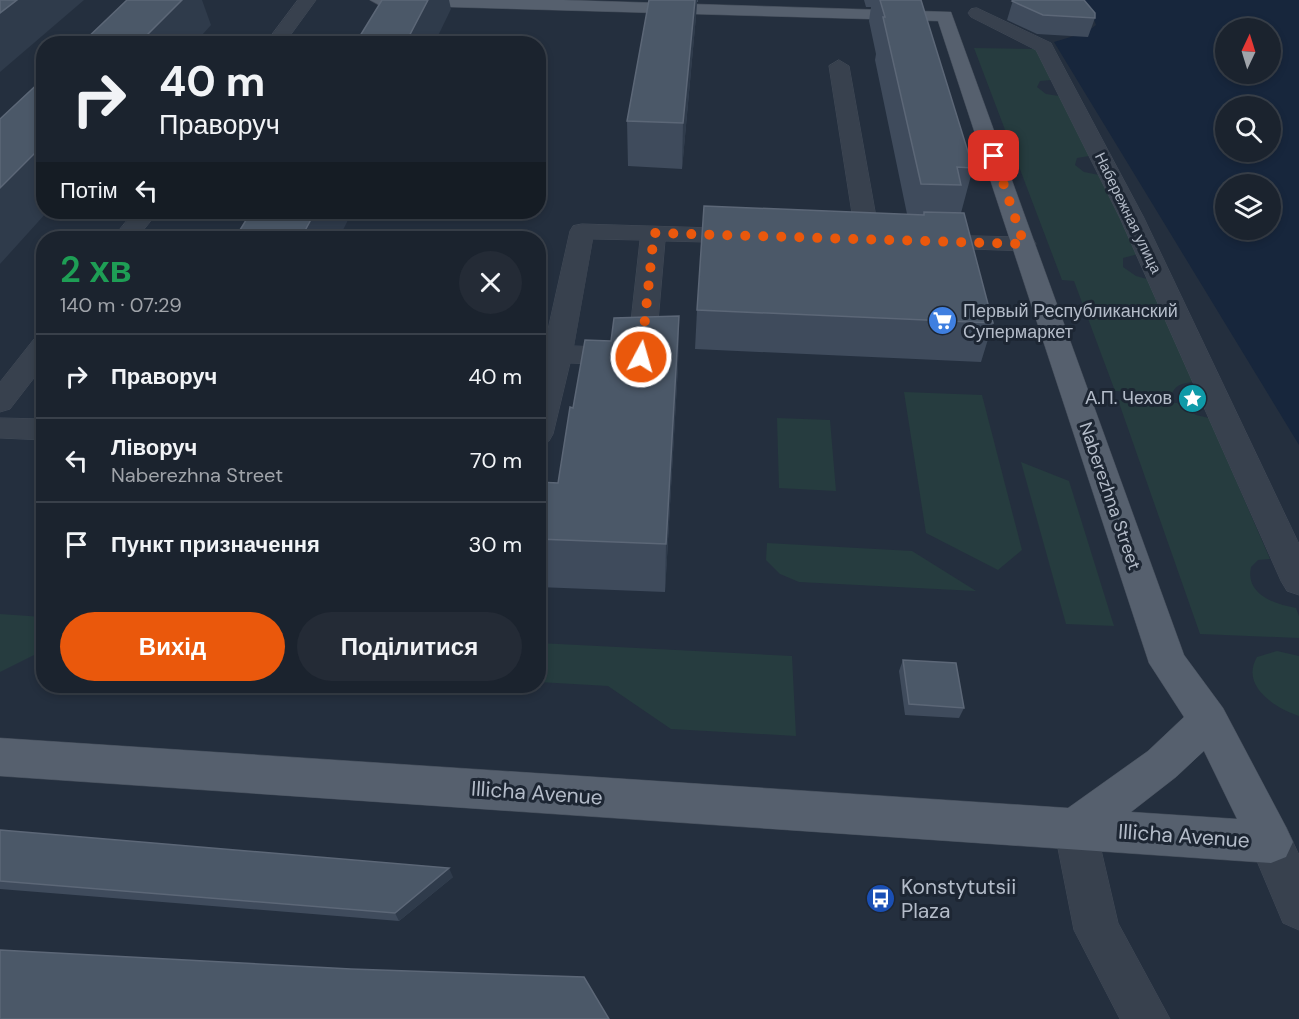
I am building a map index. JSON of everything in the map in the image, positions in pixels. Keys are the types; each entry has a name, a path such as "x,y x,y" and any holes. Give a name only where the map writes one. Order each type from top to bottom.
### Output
{"main road":[{"path":"379,0 945,16"},
{"name":"Naberezhna Street","path":"945,16 1168,663 1209,720"},
{"name":"Illicha Avenue","path":"1075,828 1162,764 1209,720 1271,842"},
{"name":"Illicha Avenue","path":"0,757 1271,842"}],"street":[{"path":"280,36 308,0"},
{"path":"945,16 972,6"},
{"name":"Набережная улица","path":"972,6 1044,47 1132,218 1299,581"},
{"path":"839,66 876,240 1024,244"},
{"path":"131,231 140,219"},
{"path":"546,402 558,354 582,231 773,236"},
{"path":"558,354 641,357 654,233"},
{"path":"0,402 36,355"},
{"path":"0,428 36,430"},
{"path":"1075,828 1097,930 1146,1019"},
{"path":"1271,842 1299,907"}],"green space":[{"path":"974,48 1038,49 1051,80 1040,81 1037,87 1046,94 1059,96 1089,156 1077,158 1075,165 1084,172 1099,175 1138,254 1123,258 1123,267 1136,276 1147,279 1195,382 1179,385 1172,393 1115,391 1074,281 1062,280"},
{"path":"904,392 982,395 1022,550 998,570 926,533"},
{"path":"1118,400 1177,403 1196,415 1209,418 1270,559 1258,560 1251,567 1252,584 1257,591 1270,600 1296,608 1299,616 1299,638 1200,634"},
{"path":"777,418 830,420 836,491 779,488"},
{"path":"1021,462 1069,481 1114,626 1066,624"},
{"path":"767,543 912,551 976,591 799,582 780,574 766,560"},
{"path":"0,614 36,617 36,654 0,672"},
{"path":"546,643 792,656 796,736 671,729 608,686 546,682"},
{"path":"1277,651 1299,656 1299,716 1271,701 1256,686 1253,668 1257,657"}],"water":[{"path":"1074,0 1299,0 1299,445 1054,42 1087,32 1096,25 1092,14"}],"building":[{"path":"0,0 17,0 0,13"},
{"path":"127,0 182,0 146,36 89,36"},
{"path":"382,0 428,0 409,36 360,36"},
{"path":"649,0 695,0 683,123 627,121"},
{"path":"880,0 921,0 973,168 957,167 961,185 921,184"},
{"path":"1013,0 1084,0 1095,13 1095,18 1043,15"},
{"path":"36,85 36,152 0,188 0,119"},
{"path":"704,206 924,215 924,212 964,213 993,323 697,310"},
{"path":"247,219 311,219 305,231 239,231"},
{"path":"679,316 666,544 546,539 546,482 558,483 570,407 573,408 585,340 611,341 614,318"},
{"path":"903,660 956,663 964,708 909,704"},
{"path":"0,830 449,868 395,913 0,881"},
{"path":"0,950 351,969 584,977 609,1019 0,1019"}],"place":[{"name":"Первый Республиканский Супермаркет","path":"942,321"},
{"name":"А.П. Чехов","path":"1193,398"},
{"name":"Konstytutsii Plaza","path":"880,899"}],"route":[{"path":"641,357 654,233 1024,244 994,156"}]}
